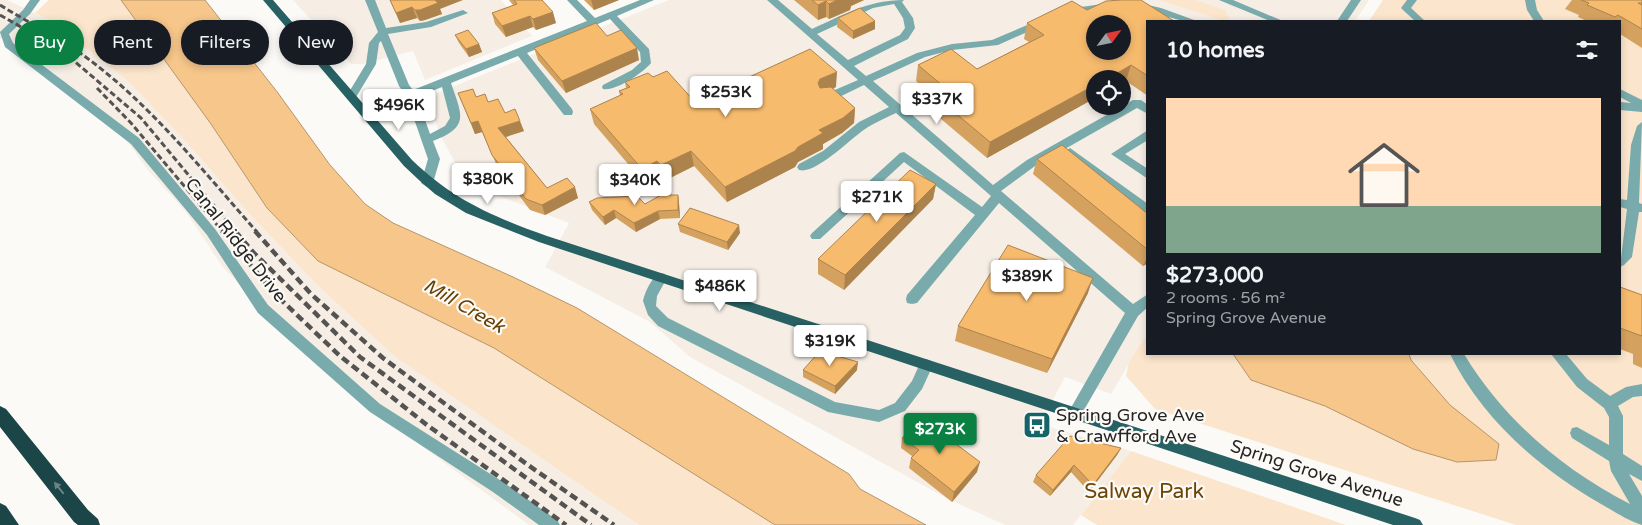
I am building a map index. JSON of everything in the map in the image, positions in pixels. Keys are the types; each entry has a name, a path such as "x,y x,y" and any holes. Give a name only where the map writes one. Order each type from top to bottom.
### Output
{"highway":[{"path":"0,414 91,525"},
{"path":"0,512 10,525"}],"main road":[{"name":"Spring Grove Avenue","path":"268,0 428,183 460,206 491,221 1415,525"}],"street":[{"name":"Canal Ridge Drive","path":"35,0 27,12 4,33 9,45 135,141 211,232 263,309 375,408 498,486 552,525"},
{"path":"370,0 404,86 411,95 434,159 428,183"},
{"path":"572,0 593,22"},
{"path":"411,95 649,0"},
{"path":"772,0 1133,312"},
{"path":"811,33 870,6 898,0 910,23 910,28 904,37 847,65"},
{"path":"1224,0 1275,20"},
{"path":"1343,20 1356,0"},
{"path":"1412,0 1406,8 1419,20"},
{"path":"1530,0 1532,10 1538,20"},
{"path":"825,99 921,55 952,47 994,43 1055,16 1078,9 1128,6 1158,10 1189,20"},
{"path":"351,97 371,64 374,43 383,32 428,25 463,13"},
{"path":"607,87 636,72 646,62 645,51 611,15"},
{"path":"815,56 829,49"},
{"path":"520,51 568,112"},
{"path":"427,139 448,132 455,124 456,116 445,81"},
{"path":"1621,93 1642,106"},
{"path":"912,299 983,214 996,193 1031,163 1137,103 1146,110"},
{"path":"1621,106 1642,106"},
{"path":"803,167 827,154 863,125 896,108"},
{"path":"1621,261 1626,257 1638,207 1638,144 1642,126"},
{"path":"1146,135 1117,154 1146,174"},
{"path":"1062,146 1146,209"},
{"path":"816,236 904,156 983,214"},
{"path":"1621,203 1638,207"},
{"path":"661,278 651,294 649,305 654,315 663,322 832,408 879,416 900,407 917,385 926,365"},
{"path":"1075,413 1133,312 1146,301"},
{"path":"1458,355 1477,387 1515,431 1572,479 1642,518"},
{"path":"1562,357 1582,383 1609,404 1616,416 1616,466 1642,510"},
{"path":"1609,404 1631,390 1642,390"},
{"path":"1577,433 1642,474"}],"shaded area":[{"path":"0,0 7,0 50,20 15,20 15,46 0,38"},
{"path":"293,0 501,0 532,36 425,80 413,51 363,64 353,64 353,20 311,20"},
{"path":"669,0 1369,0 1356,20 1146,20 1146,336 1111,394 1065,377 1040,424 1131,451 1073,525 1005,525 948,499 690,357 650,322 545,267 569,223 486,191 458,168 440,135 427,97"},
{"path":"84,46 94,54 94,65 108,65 129,82 317,285 394,356 639,525 529,525 420,445 293,342 222,266 186,212 147,169 112,120 43,65 84,65"}],"green space":[{"path":"49,0 121,0 136,20 94,20 94,54 84,46 84,20 50,20 35,13"},
{"path":"1160,0 1195,0 1225,10 1230,20 1221,20"},
{"path":"1383,0 1642,0 1642,525 1516,525 1155,409 1126,376 1129,362 1146,336 1146,355 1621,355 1621,20 1370,20"},
{"path":"108,65 168,65 211,124 267,208 318,261 494,348 775,525 639,525 394,356 317,285 129,82"},
{"name":"Salway Park","path":"1131,451 1346,525 1097,525 1081,515"}],"water":[{"name":"Mill Creek","path":"121,0 205,0 221,20 181,20 181,65 256,65 330,165 365,204 393,223 577,308 849,474 860,489 926,525 775,525 494,348 318,261 267,208 211,124 168,65 171,65 171,20 136,20"},
{"path":"1234,355 1409,355 1411,360 1450,405 1499,444 1496,460 1457,462 1413,449 1325,406 1251,380"}],"building":[{"path":"390,0 435,0 438,3 420,10 415,10 412,7 396,13"},
{"path":"514,0 542,0 553,12 533,19 530,16 502,26 492,13 517,4"},
{"path":"812,0 837,0 829,4 826,1 818,5"},
{"path":"1141,0 1172,20 1146,20 1146,75 1131,65 1122,70 1086,70 1086,90 990,142 929,91 942,85 918,65 951,49 977,69 1044,35 1027,23 1072,1 1087,10 1106,1"},
{"path":"1581,0 1642,0 1642,3 1638,3 1642,5 1642,29 1618,15 1615,17 1587,5 1589,3"},
{"path":"860,8 875,21 853,31 838,18"},
{"path":"596,23 607,36 621,30 637,48 562,81 534,48"},
{"path":"468,30 479,44 466,49 455,35"},
{"path":"810,49 837,72 820,79 818,83 820,88 831,87 855,108 843,118 819,130 823,133 798,147 795,151 725,187 691,151 661,165 657,161 642,169 590,109 623,94 619,91 630,87 625,82 648,73 653,77 667,71 695,102"},
{"path":"473,89 476,97 485,94 488,102 498,99 505,113 515,109 520,121 498,128 547,188 567,178 575,187 542,205 526,199 492,155 478,121 471,123 458,93"},
{"path":"1062,145 1146,212 1146,248 1037,159"},
{"path":"910,170 936,184 845,275 818,259"},
{"path":"661,195 678,195 678,210 658,211 634,223 614,210 603,217 589,202 597,198 637,196 645,204"},
{"path":"690,208 739,225 727,242 678,224"},
{"path":"1008,245 1093,278 1052,359 958,326"},
{"path":"1621,287 1642,295 1642,336 1621,328"},
{"path":"820,351 858,362 835,386 803,370"},
{"path":"921,418 980,462 954,492 911,458 919,450 902,438"},
{"path":"1070,436 1121,448 1093,485 1074,465 1053,490 1036,475"}],"railway":[{"path":"0,5 87,58 134,97 197,163 257,232"},
{"path":"0,15 60,49 141,118 236,232"},
{"path":"97,88 131,123 223,232"},
{"path":"222,231 275,294 340,356 427,425 566,525"},
{"path":"235,231 253,252 360,357 591,525"},
{"path":"255,231 311,294 383,358 528,465 614,525"}],"place":[{"name":"Spring Grove Ave & Crawfford Ave","path":"1037,425"}]}
